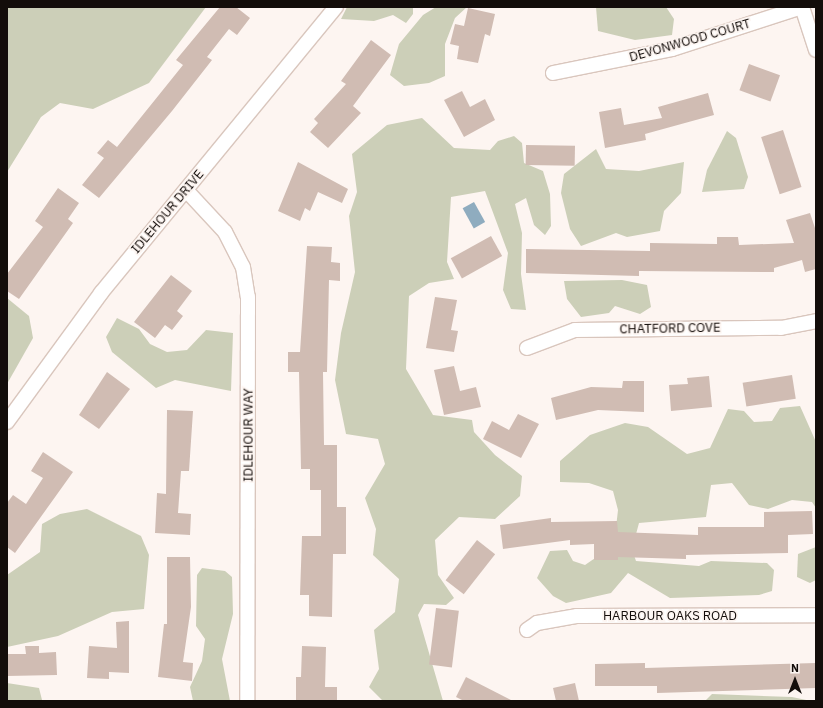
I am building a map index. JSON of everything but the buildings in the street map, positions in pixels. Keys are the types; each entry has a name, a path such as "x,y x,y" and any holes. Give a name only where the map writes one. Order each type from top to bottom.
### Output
{"street":[{"name":"IDLEHOUR DRIVE","path":"7,422 101,293 336,7"},
{"path":"802,7 816,50"},
{"name":"DEVONWOOD COURT","path":"552,73 672,50 802,7"},
{"name":"IDLEHOUR WAY","path":"186,190 225,232 243,267 248,297 247,701"},
{"name":"CHATFORD COVE","path":"527,348 575,330 781,328 816,321"},
{"name":"HARBOUR OAKS ROAD","path":"527,630 537,623 578,616 816,615"}],"green space":[{"path":"7,7 206,7 149,83 93,109 60,103 41,117 7,172"},
{"path":"347,7 413,7 413,14 406,23 393,15 374,21 341,19"},
{"path":"436,7 467,7 455,18 445,44 445,76 429,83 404,86 390,75 399,44 423,15"},
{"path":"596,7 666,7 674,19 672,35 635,40 598,31"},
{"path":"422,118 454,148 490,150 498,141 514,136 522,143 524,163 543,171 550,194 551,226 545,235 534,225 526,198 515,204 522,233 521,274 526,310 511,309 503,290 508,253 485,191 451,197 447,262 454,279 429,283 409,296 406,369 433,415 472,420 474,432 495,455 522,476 520,496 495,519 459,517 435,540 438,575 454,598 446,605 424,604 418,615 443,701 383,701 369,687 379,669 374,630 395,612 399,579 373,555 376,529 365,498 385,464 378,439 346,434 335,380 341,333 355,272 349,216 357,192 352,154 387,125"},
{"path":"727,131 736,138 748,177 744,189 702,192 707,170"},
{"path":"596,149 606,169 639,171 684,162 681,193 664,211 660,231 627,237 616,233 581,246 570,229 561,193 564,174"},
{"path":"622,280 647,285 651,307 640,314 615,306 609,313 581,317 567,299 564,281"},
{"path":"7,298 29,316 33,338 7,384"},
{"path":"117,318 139,329 150,344 167,352 187,350 206,330 233,333 231,391 175,380 156,388 112,352 106,337"},
{"path":"800,406 816,442 816,508 812,502 792,500 768,509 749,505 732,483 711,485 706,517 639,523 632,549 636,561 699,566 711,561 767,563 774,570 772,591 759,595 670,598 628,573 611,593 566,603 553,596 537,578 550,551 567,550 573,561 585,565 614,545 618,510 613,491 589,483 560,482 560,461 590,435 625,423 648,427 687,454 710,448 728,409 744,411 754,422 772,421 780,408"},
{"path":"87,509 141,536 149,555 144,609 112,612 58,636 7,647 7,575 40,552 42,524 60,514"},
{"path":"816,547 816,580 810,583 797,577 798,554"},
{"path":"202,568 225,571 232,577 233,614 222,659 230,701 193,701 190,687 202,661 205,639 196,626 197,575"},
{"path":"7,683 39,688 42,700 7,701"},
{"path":"712,694 792,697 811,701 705,701"}],"water":[{"path":"474,202 485,222 474,228 463,208"}]}
